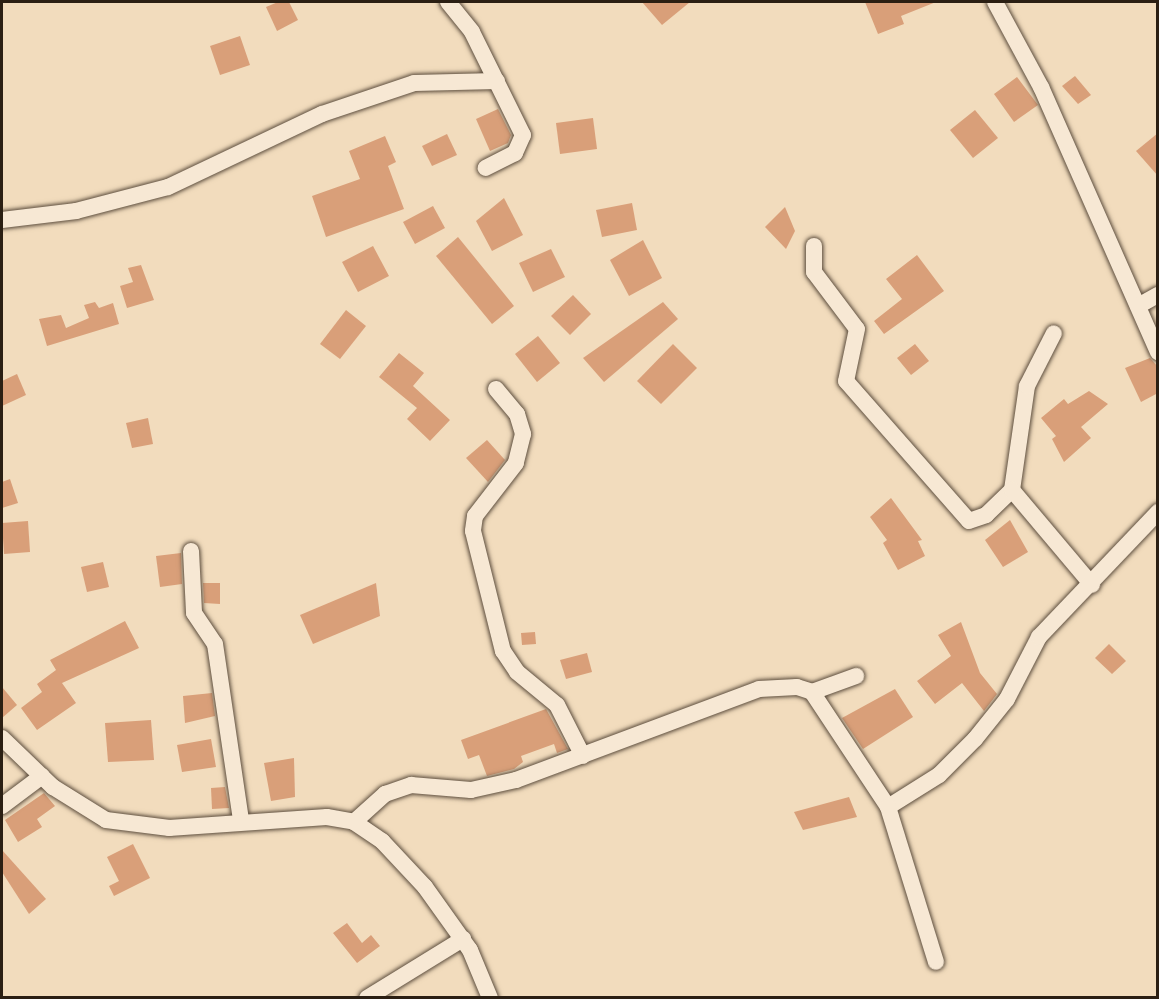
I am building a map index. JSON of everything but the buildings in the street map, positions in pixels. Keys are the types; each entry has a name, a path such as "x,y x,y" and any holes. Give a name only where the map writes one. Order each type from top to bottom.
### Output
{"street":[{"path":"448,2 472,32 523,135 521,145 486,168"},
{"path":"995,2 1041,87 1158,352"},
{"path":"2,220 75,211 168,187 302,123 414,83 497,81"},
{"path":"814,246 814,272 858,329 846,381 961,518 975,521 1012,490 1027,386 1054,333"},
{"path":"1138,306 1158,295"},
{"path":"496,389 517,414 523,434 516,463 475,516 473,531 503,651 517,672 557,705 582,756"},
{"path":"1012,490 1092,585"},
{"path":"888,807 939,775 975,739 1007,699 1039,637 1092,585 1158,512"},
{"path":"191,551 194,613 214,644 241,821"},
{"path":"354,822 385,794 411,785 471,790 582,756 759,689 781,685 812,692 856,675"},
{"path":"812,692 888,807 936,962"},
{"path":"2,738 81,809 123,824 169,828 241,821 327,817 354,822 404,864 463,939 490,998"},
{"path":"2,806 42,776"},
{"path":"367,998 463,939"}]}
